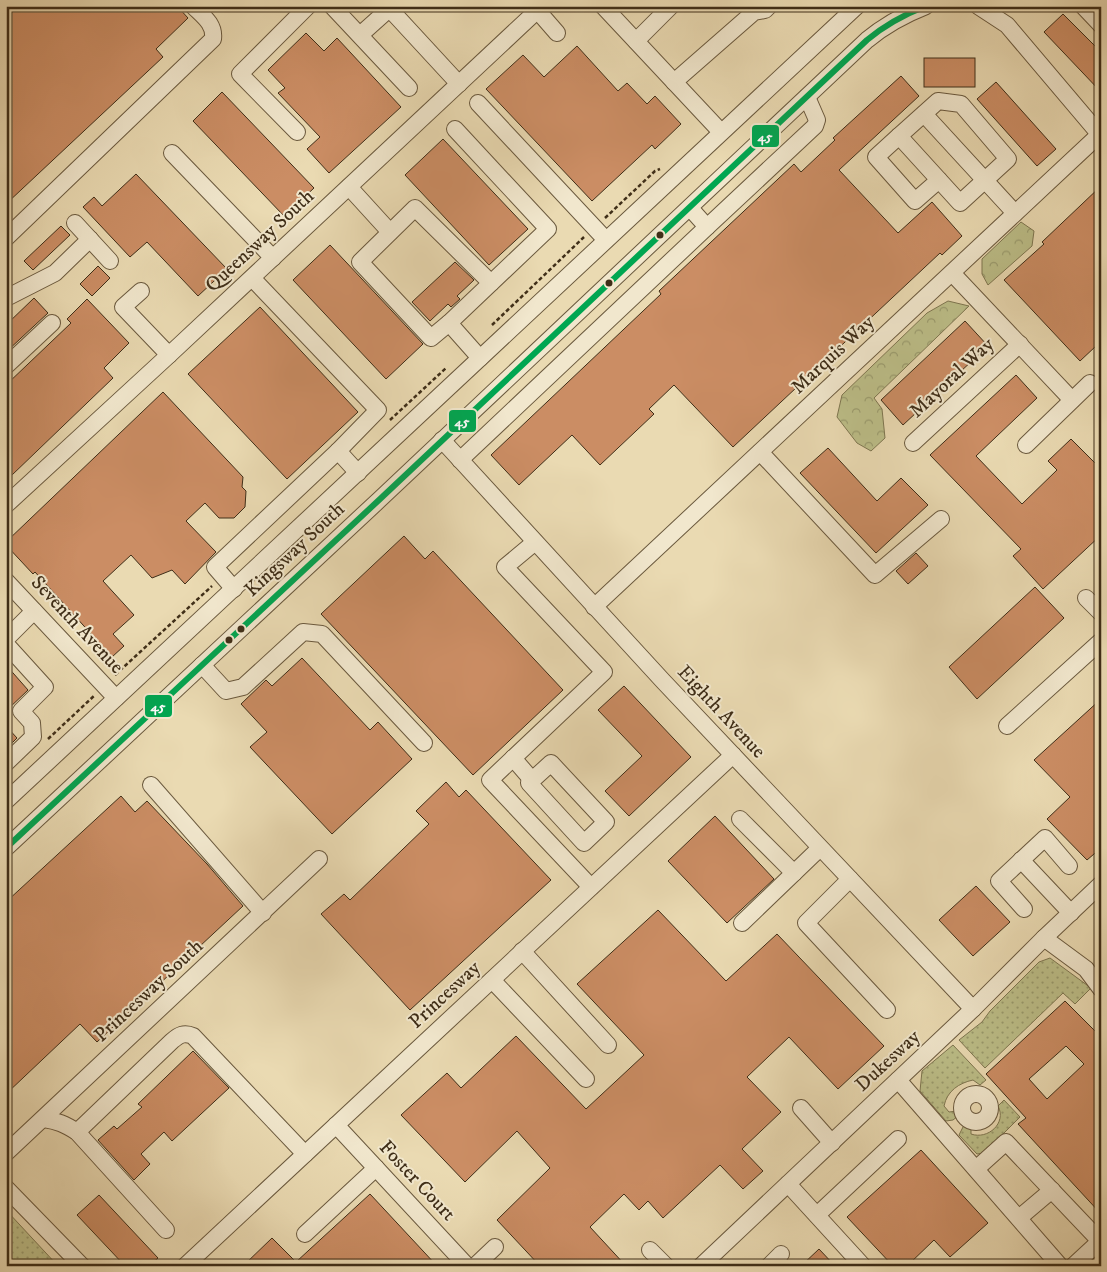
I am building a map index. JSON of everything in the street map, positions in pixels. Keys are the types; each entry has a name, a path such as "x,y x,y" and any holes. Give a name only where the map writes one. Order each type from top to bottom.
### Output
{"street":[{"path":"6,238 213,39 214,34 210,23 193,6"},
{"path":"297,132 240,74 308,6"},
{"path":"332,6 409,88"},
{"path":"603,6 720,132"},
{"path":"636,41 671,6"},
{"name":"Kingsway South","path":"6,801 857,6"},
{"name":"Kingsway South","path":"6,848 878,31 900,17 926,6"},
{"path":"978,6 1007,25 1100,134"},
{"path":"1000,6 1007,25"},
{"path":"1083,6 1101,25"},
{"path":"360,34 388,7 458,84"},
{"path":"540,8 557,32"},
{"name":"Queensway South","path":"6,505 540,8"},
{"path":"674,82 762,9"},
{"path":"460,460 815,126 817,120 807,97"},
{"path":"899,136 960,203 1008,159 961,104 938,101 899,136 876,158 915,201 939,180"},
{"path":"478,103 606,240"},
{"path":"924,114 1015,213"},
{"path":"455,129 548,229 491,283 431,338 360,262 415,208 491,283"},
{"name":"Marquis Way","path":"594,607 1100,134"},
{"path":"172,154 273,258"},
{"path":"349,187 390,232"},
{"path":"690,208 707,227"},
{"path":"75,223 110,260"},
{"path":"6,298 55,273 90,239"},
{"name":"Mayoral Way","path":"952,273 1072,400"},
{"path":"234,589 215,567 338,451 378,410 252,278"},
{"path":"141,290 123,307 169,355"},
{"path":"6,366 52,323"},
{"path":"448,323 480,358"},
{"name":"Mayoral Way","path":"913,444 1020,344"},
{"path":"1026,445 1090,383"},
{"name":"Eighth Avenue","path":"442,440 732,755 973,1009"},
{"path":"338,451 358,473"},
{"path":"760,452 875,575 941,519"},
{"path":"535,542 505,567 604,672 490,780 591,888"},
{"name":"Seventh Avenue","path":"6,581 116,698"},
{"path":"1086,598 1101,613"},
{"path":"6,639 34,611"},
{"path":"202,665 226,692 243,688 303,632 322,634 424,743"},
{"path":"1007,726 1101,641"},
{"path":"6,644 44,687 21,711 32,723 37,741 6,763"},
{"name":"Princesway","path":"185,1266 732,755"},
{"path":"513,758 532,780"},
{"path":"551,762 606,822 584,843 529,783 532,780 551,762"},
{"path":"151,786 263,912"},
{"path":"740,819 794,874"},
{"path":"1024,910 999,882 1021,860 1045,838 1069,866"},
{"path":"742,923 820,848"},
{"name":"Princesway South","path":"6,1153 44,1120 319,859"},
{"path":"1021,860 1071,913"},
{"path":"850,879 806,923 887,1010"},
{"name":"Dukesway","path":"701,1266 973,1009 1101,884"},
{"path":"1044,938 1086,969 1101,989"},
{"path":"522,952 608,1045"},
{"path":"492,980 586,1079"},
{"path":"76,1132 172,1041 178,1036 188,1034 193,1036 305,1154"},
{"path":"898,1080 1060,1266"},
{"path":"801,1108 832,1142"},
{"path":"946,1135 964,1116"},
{"path":"44,1120 66,1124 76,1132 166,1230"},
{"name":"Foster Court","path":"336,1125 467,1266"},
{"path":"817,1215 898,1139"},
{"path":"976,1169 1006,1142 1100,1241 1074,1266"},
{"path":"305,1234 376,1168"},
{"path":"788,1184 863,1266"},
{"path":"6,1188 82,1266"},
{"path":"1019,1218 1052,1190"},
{"path":"475,1266 496,1247"},
{"path":"650,1250 666,1266"}],"path":[{"path":"490,326 655,170 667,166"},
{"path":"390,420 448,366"},
{"path":"37,741 105,686 223,576"}],"green space":[{"path":"1021,222 1034,231 1032,246 988,285 982,274 982,259"},
{"path":"948,301 969,306 874,398 882,409 885,438 871,451 857,443 837,417 842,395 927,313"},
{"path":"1050,958 1091,988 1075,1004 1063,993 985,1068 959,1040 982,1022 990,1011 1039,962"},
{"path":"953,1045 986,1080 980,1085 973,1080 968,1081 954,1088 944,1106 949,1112 957,1111 958,1116 953,1120 946,1121 920,1091 922,1071"},
{"path":"1004,1100 1020,1117 984,1153 977,1154 959,1135 964,1125 971,1126 971,1134 977,1135 984,1135 994,1129 1000,1118 998,1106"},
{"path":"6,1210 58,1266 6,1266"}],"building":[{"path":"6,6 177,6 188,18 156,49 163,57 6,204"},
{"path":"1063,14 1101,52 1101,92 1044,32"},
{"path":"306,33 324,51 337,38 401,107 329,173 307,149 320,137 278,93 285,88 268,70"},
{"path":"577,46 618,91 627,83 647,104 655,96 681,124 655,149 652,145 592,201 486,89 523,55 544,77"},
{"path":"924,58 975,58 975,87 924,87"},
{"path":"901,76 919,96 839,170 898,233 932,202 962,236 942,255 940,253 733,447 674,385 649,409 654,414 600,465 572,435 519,485 491,455 661,294 659,291 794,164 801,172 835,140 833,138"},
{"path":"996,82 1056,149 1037,166 977,99"},
{"path":"222,92 314,188 284,216 193,121"},
{"path":"443,139 528,229 489,265 405,175"},
{"path":"136,174 227,269 198,296 147,242 130,257 83,207 94,197 102,206"},
{"path":"1101,186 1101,351 1096,346 1080,361 1004,280 1044,244 1042,242"},
{"path":"61,226 70,235 33,270 24,261"},
{"path":"330,245 423,344 386,379 293,280"},
{"path":"455,262 474,280 457,296 460,299 451,307 448,304 430,321 412,302"},
{"path":"98,266 110,278 92,296 80,284"},
{"path":"34,298 48,313 6,352 6,325"},
{"path":"87,299 129,343 104,368 113,378 12,475 6,478 6,385 71,323 67,319"},
{"path":"260,307 358,412 287,479 188,374"},
{"path":"965,321 988,346 903,425 881,400"},
{"path":"1016,375 1037,398 976,456 1022,504 1057,470 1048,461 1071,439 1101,469 1101,535 1043,589 1013,556 1021,549 930,455"},
{"path":"163,392 243,477 242,487 246,491 245,507 234,518 219,518 205,503 186,521 216,552 185,584 172,570 152,578 131,555 103,581 134,615 113,634 124,646 112,657 35,572 33,574 6,545 6,542"},
{"path":"828,448 877,501 901,478 928,505 876,553 800,473"},
{"path":"404,536 425,559 433,551 563,690 473,775 321,614"},
{"path":"916,553 928,566 908,584 896,571"},
{"path":"1035,587 1064,618 977,699 949,667"},
{"path":"302,658 370,730 378,722 412,759 332,834 250,747 267,732 241,704 266,680 272,686"},
{"path":"6,665 28,690 6,711"},
{"path":"624,686 691,757 629,816 605,791 642,756 598,710"},
{"path":"1101,699 1101,848 1087,860 1047,819 1070,797 1034,760"},
{"path":"6,726 17,738 6,749"},
{"path":"446,782 459,797 466,790 551,880 410,1010 321,914 344,894 350,900 429,824 416,811"},
{"path":"121,796 135,812 147,801 207,864 243,906 97,1042 80,1024 6,1094 6,902"},
{"path":"715,816 774,879 727,923 668,861"},
{"path":"976,886 1010,922 973,956 939,920"},
{"path":"658,910 726,981 777,934 884,1046 838,1089 789,1037 747,1077 781,1112 742,1149 763,1171 743,1189 720,1165 663,1218 648,1201 639,1210 624,1194 590,1227 626,1266 540,1266 497,1220 550,1168 517,1131 465,1182 401,1115 447,1073 461,1088 516,1036 586,1109 644,1055 577,984"},
{"path":"1065,1001 1101,1037 1101,1214 1018,1124 1026,1118 986,1074","holes":["1066,1046 1084,1064 1047,1099 1029,1079"]},
{"path":"193,1051 229,1088 172,1141 164,1132 141,1154 150,1164 134,1180 98,1140 114,1126 117,1129 142,1107 138,1104"},
{"path":"921,1150 988,1223 950,1257 934,1240 907,1266 893,1266 847,1217"},
{"path":"370,1194 437,1266 243,1266 272,1238 296,1262"},
{"path":"99,1195 158,1258 149,1266 125,1266 77,1215"},
{"path":"819,1249 835,1266 801,1266"}],"transit line":[{"name":"45","path":"6,848 867,40 895,21 926,6"}]}
